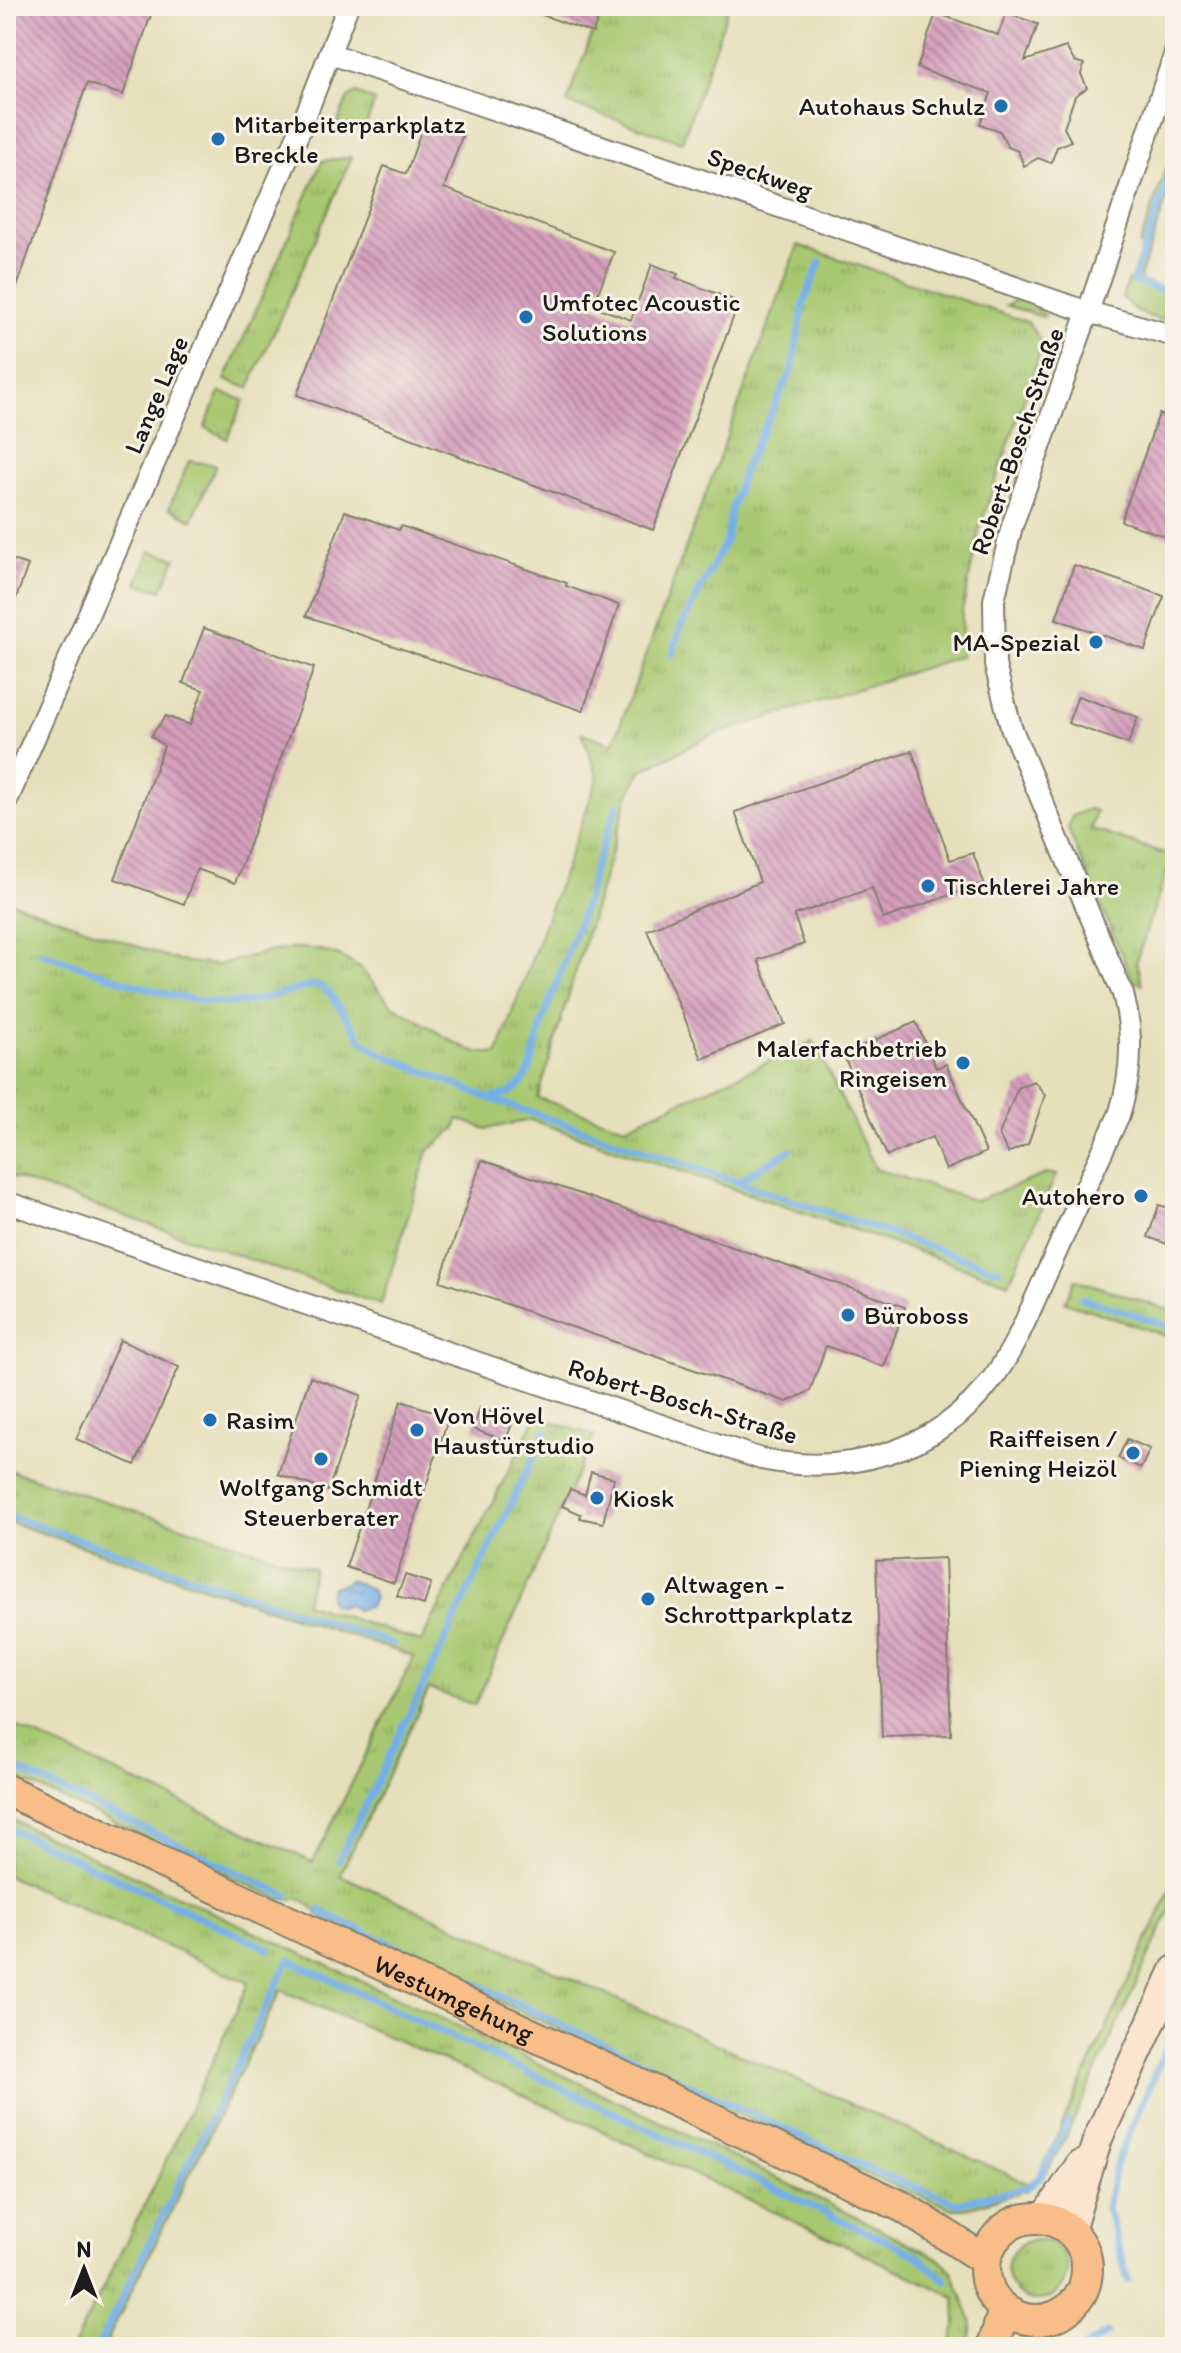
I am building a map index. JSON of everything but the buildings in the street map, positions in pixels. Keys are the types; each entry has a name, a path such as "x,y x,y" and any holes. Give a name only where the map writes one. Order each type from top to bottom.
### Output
{"main road":[{"name":"Westumgehung","path":"6,1790 992,2247"},
{"path":"1057,2224 1175,1970"},
{"path":"1020,2220 1057,2224 1077,2238 1087,2258 1084,2290 1066,2311 1049,2319 1017,2315 988,2287 992,2247 1020,2220"},
{"path":"993,2347 1017,2315"},
{"path":"1011,2347 1017,2315"}],"street":[{"name":"Lange Lage","path":"6,803 331,54 348,6"},
{"name":"Robert-Bosch-Straße","path":"6,1202 761,1459 818,1466 860,1461 920,1441 960,1413 993,1378 1019,1334 1119,1115 1127,1090 1130,1024 1123,994 1011,727 1001,694 993,641 994,600 1012,526 1175,53"},
{"name":"Speckweg","path":"331,54 1088,312 1175,336"}],"green space":[{"path":"602,6 729,6 682,142 567,103"},
{"path":"356,93 375,101 364,130 336,126 348,98"},
{"path":"352,157 249,388 225,380 322,161"},
{"path":"1166,168 1175,171 1175,174 1139,280 1175,293 1175,300 1172,299 1166,317 1159,320 1135,311 1122,297 1128,280 1135,282 1146,249 1139,246"},
{"path":"798,245 1028,322 1043,345 980,526 962,612 961,656 710,736 641,771 628,796 538,1098 625,1127 813,1041 876,1169 976,1201 1048,1173 1056,1175 1009,1283 531,1120 486,1129 458,1119 456,1128 428,1151 381,1305 6,1175 6,900 179,961 217,965 271,951 296,948 321,950 342,957 361,969 390,1003 457,1044 476,1052 497,1054 598,778 582,733 613,744"},
{"path":"1018,299 1045,315 1042,317 1006,305"},
{"path":"220,392 244,400 227,439 205,427"},
{"path":"189,461 216,465 192,520 169,508"},
{"path":"150,551 176,558 162,590 137,584"},
{"path":"1088,809 1096,811 1091,829 1172,856 1136,962 1142,984 1133,981 1068,829 1072,816"},
{"path":"1075,1279 1175,1312 1175,1339 1065,1302"},
{"path":"536,1417 594,1435 475,1705 429,1689 340,1875 1033,2186 1028,2190 963,2209 953,2209 865,2174 318,1916 302,1900 279,1899 6,1773 6,1722 313,1862 414,1657 6,1521 6,1469 314,1569 305,1603 421,1642"},
{"path":"6,1817 592,2089 940,2259 952,2271 971,2319 968,2347 951,2347 956,2323 955,2297 553,2108 281,1990 104,2347 73,2347 157,2180 249,1983 6,1875"},
{"path":"1175,1879 1175,1899 1066,2137 1050,2166 1035,2184"},
{"path":"1037,2240 1059,2248 1067,2270 1059,2292 1037,2300 1015,2292 1007,2270 1015,2248"}],"water":[{"path":"349,1580 371,1589 374,1598 369,1607 356,1610 349,1605 338,1607 331,1603 329,1596 332,1587"}],"waterway":[{"path":"1169,178 1133,281 1175,295"},
{"path":"672,655 681,627 727,538 730,515 743,471 792,370 804,302 820,262"},
{"path":"492,1098 510,1093 523,1082 531,1066 543,1020 618,805"},
{"path":"42,953 144,987 198,1000 247,1002 313,985 322,987 362,1040 378,1052 488,1098 999,1270"},
{"path":"737,1182 790,1150"},
{"path":"1082,1298 1175,1328"},
{"path":"339,1860 546,1431"},
{"path":"6,1515 393,1644"},
{"path":"6,1764 288,1896"},
{"path":"6,1827 269,1949"},
{"path":"318,1910 876,2172 957,2203 1028,2187 1040,2177 1068,2122"},
{"path":"98,2347 289,1960 916,2255 946,2280"},
{"path":"1128,2280 1107,2208 1117,2161 1175,2028"},
{"path":"1085,2347 1107,2333"}],"place":[{"name":"Autohaus Schulz","path":"1001,106"},
{"name":"Mitarbeiterparkplatz Breckle","path":"218,139"},
{"name":"Umfotec Acoustic Solutions","path":"526,317"},
{"name":"MA-Spezial","path":"1096,642"},
{"name":"Tischlerei Jahre","path":"928,886"},
{"name":"Malerfachbetrieb Ringeisen","path":"963,1063"},
{"name":"Autohero","path":"1141,1196"},
{"name":"Büroboss","path":"848,1315"},
{"name":"Rasim","path":"210,1420"},
{"name":"Von Hövel Haustürstudio","path":"417,1430"},
{"name":"Raiffeisen / Piening Heizöl","path":"1133,1453"},
{"name":"Wolfgang Schmidt Steuerberater","path":"321,1459"},
{"name":"Kiosk","path":"597,1498"},
{"name":"Altwagen - Schrottparkplatz","path":"648,1599"}]}
